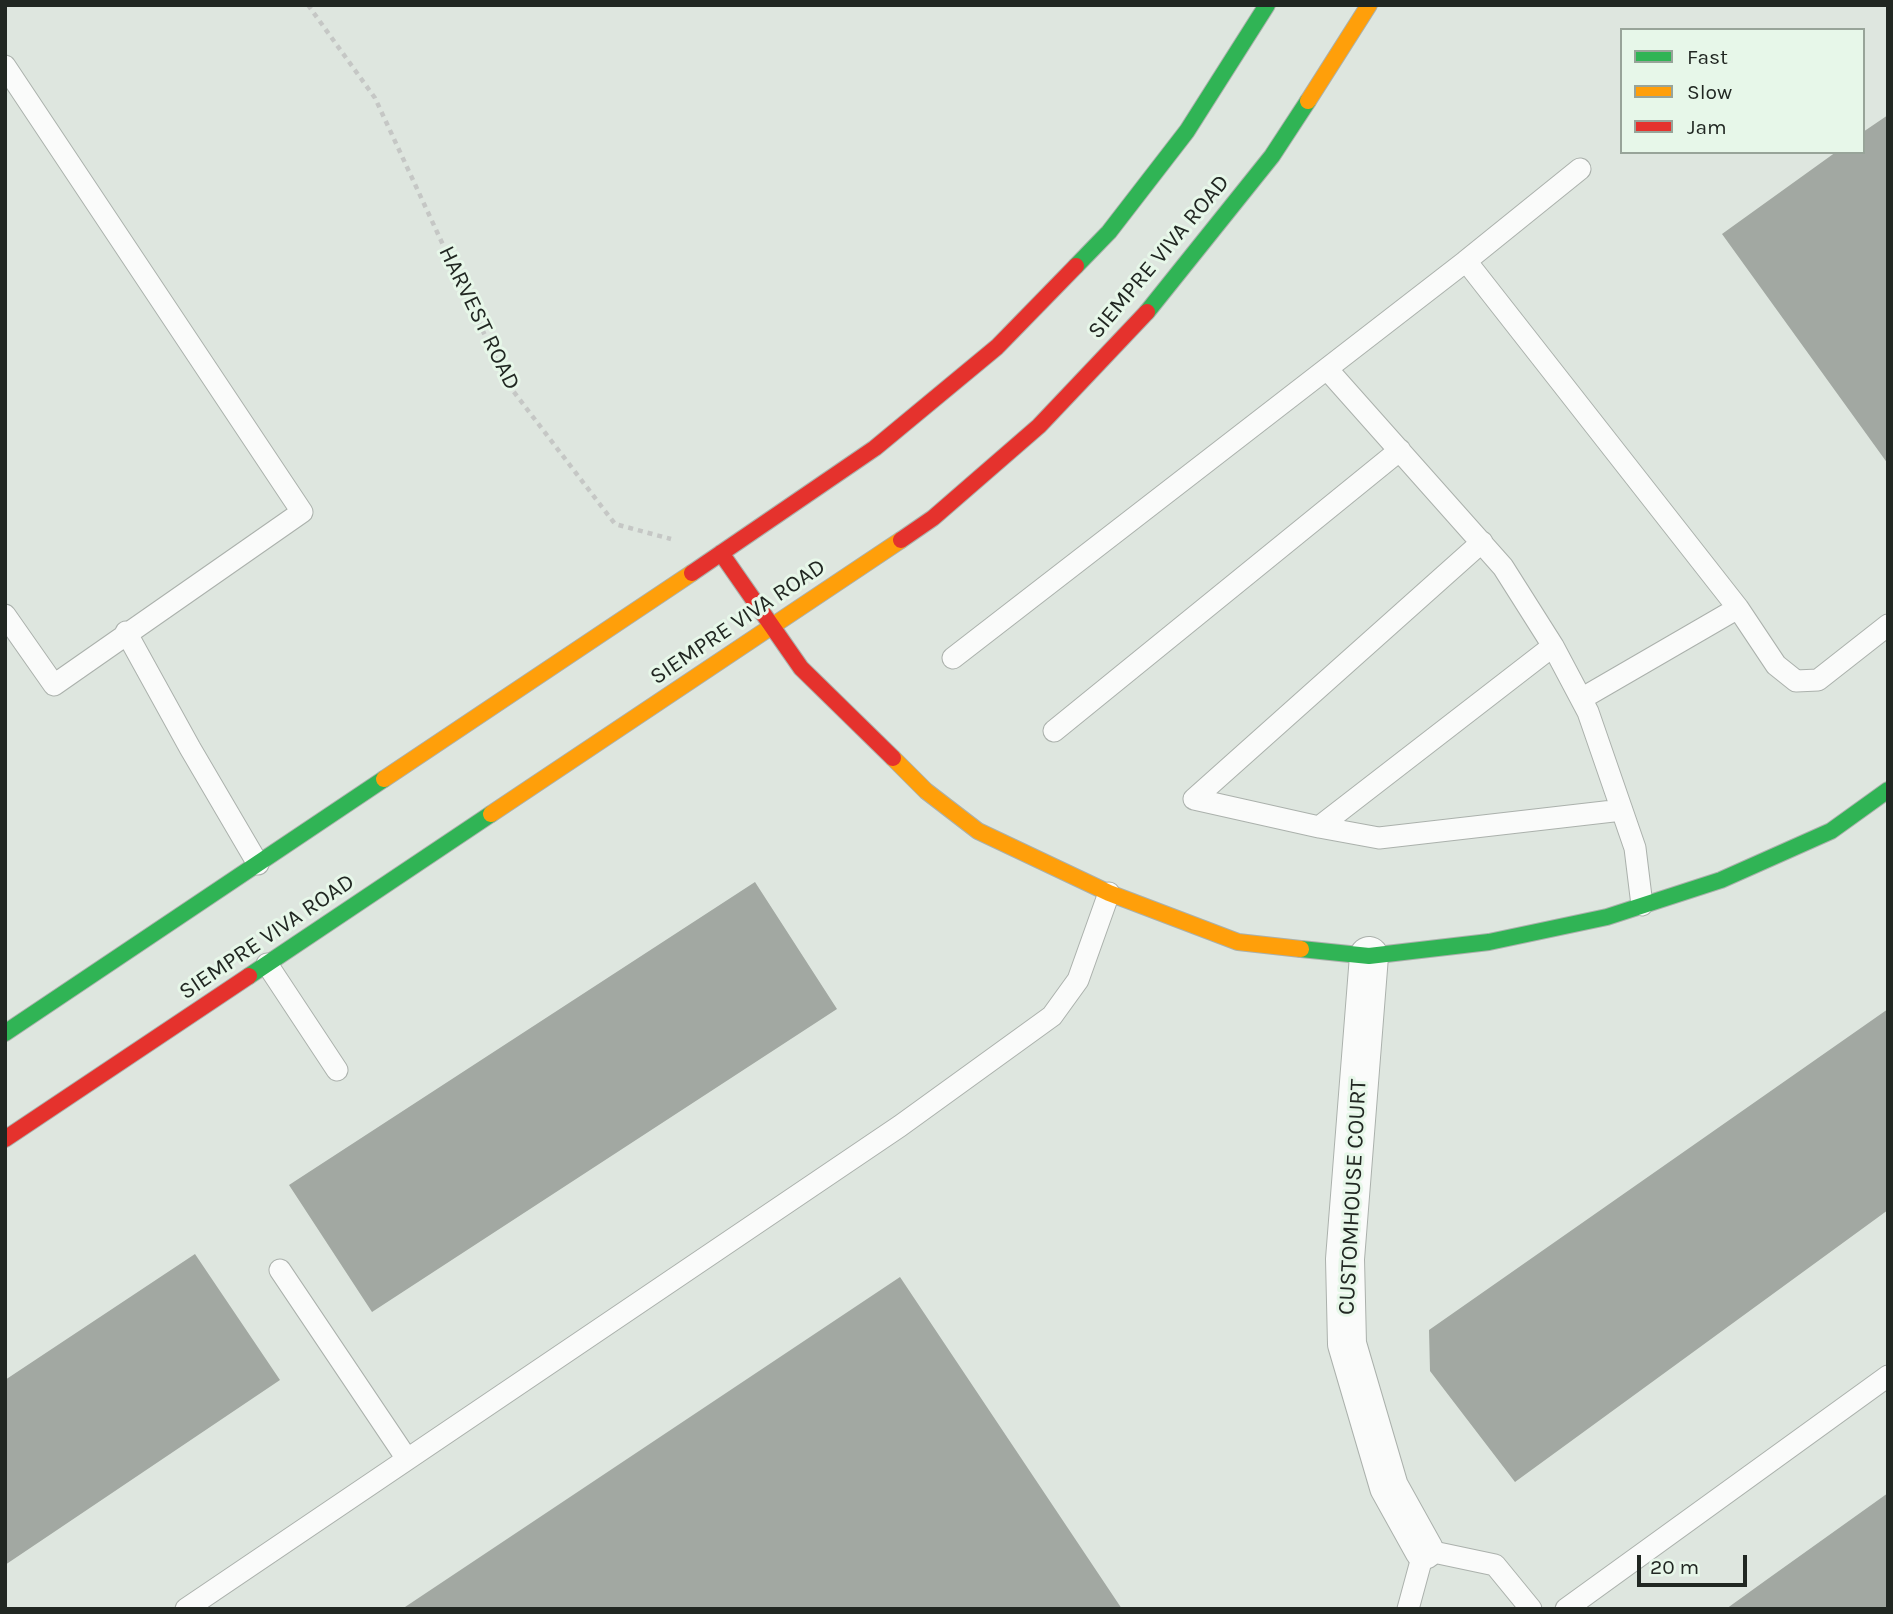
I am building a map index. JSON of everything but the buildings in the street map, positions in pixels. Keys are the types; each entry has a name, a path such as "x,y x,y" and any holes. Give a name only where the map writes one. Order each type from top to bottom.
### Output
{"main road":[{"path":"5,1033 722,554 875,448 1006,338 1109,232 1187,131 1267,5"},
{"name":"SIEMPRE VIVA ROAD","path":"5,1139 933,518 1039,426 1152,307 1272,156 1369,5"},
{"path":"722,554 801,668 926,791 978,831 1108,893 1238,942 1369,956 1489,942 1607,917 1721,880 1831,831 1888,790"}],"street":[{"name":"CUSTOMHOUSE COURT","path":"1369,956 1345,1259 1347,1344 1389,1487 1424,1550"}],"lane":[{"path":"5,66 302,512 126,632 54,685 5,615"},
{"path":"953,658 1466,261 1580,169"},
{"path":"1466,261 1738,608 1776,665 1796,681 1818,680 1888,625"},
{"path":"1327,369 1503,567 1553,646 1588,712 1622,810 1635,848 1642,905"},
{"path":"1054,731 1400,450"},
{"path":"1482,542 1194,799 1379,838 1622,810"},
{"path":"1581,699 1738,608"},
{"path":"126,632 258,864"},
{"path":"1319,827 1553,646"},
{"path":"186,1609 900,1126 1052,1016 1078,980 1108,893"},
{"path":"267,964 337,1070"},
{"path":"280,1269 407,1459"},
{"path":"1566,1609 1888,1376"},
{"path":"1408,1609 1424,1550 1495,1564 1531,1609"}],"path":[{"name":"HARVEST ROAD","path":"308,5 375,98 507,383 615,524 722,554"}],"traffic: fast":[{"path":"1076,266 1109,232 1187,131 1267,5"},
{"path":"1147,312 1272,156 1308,101"},
{"path":"5,1033 384,779"},
{"path":"1301,949 1369,956 1489,942 1607,917 1721,880 1831,831 1888,790"},
{"path":"249,976 491,814"}],"traffic: slow":[{"path":"1308,101 1369,5"},
{"path":"491,814 901,540"},
{"path":"384,779 692,573"},
{"path":"893,758 926,791 978,831 1109,893 1238,942 1301,949"}],"traffic: jam":[{"path":"692,573 875,448 997,347 1076,266"},
{"path":"901,540 933,518 1039,426 1147,312"},
{"path":"721,553 801,668 893,758"},
{"path":"5,1139 249,976"}]}
